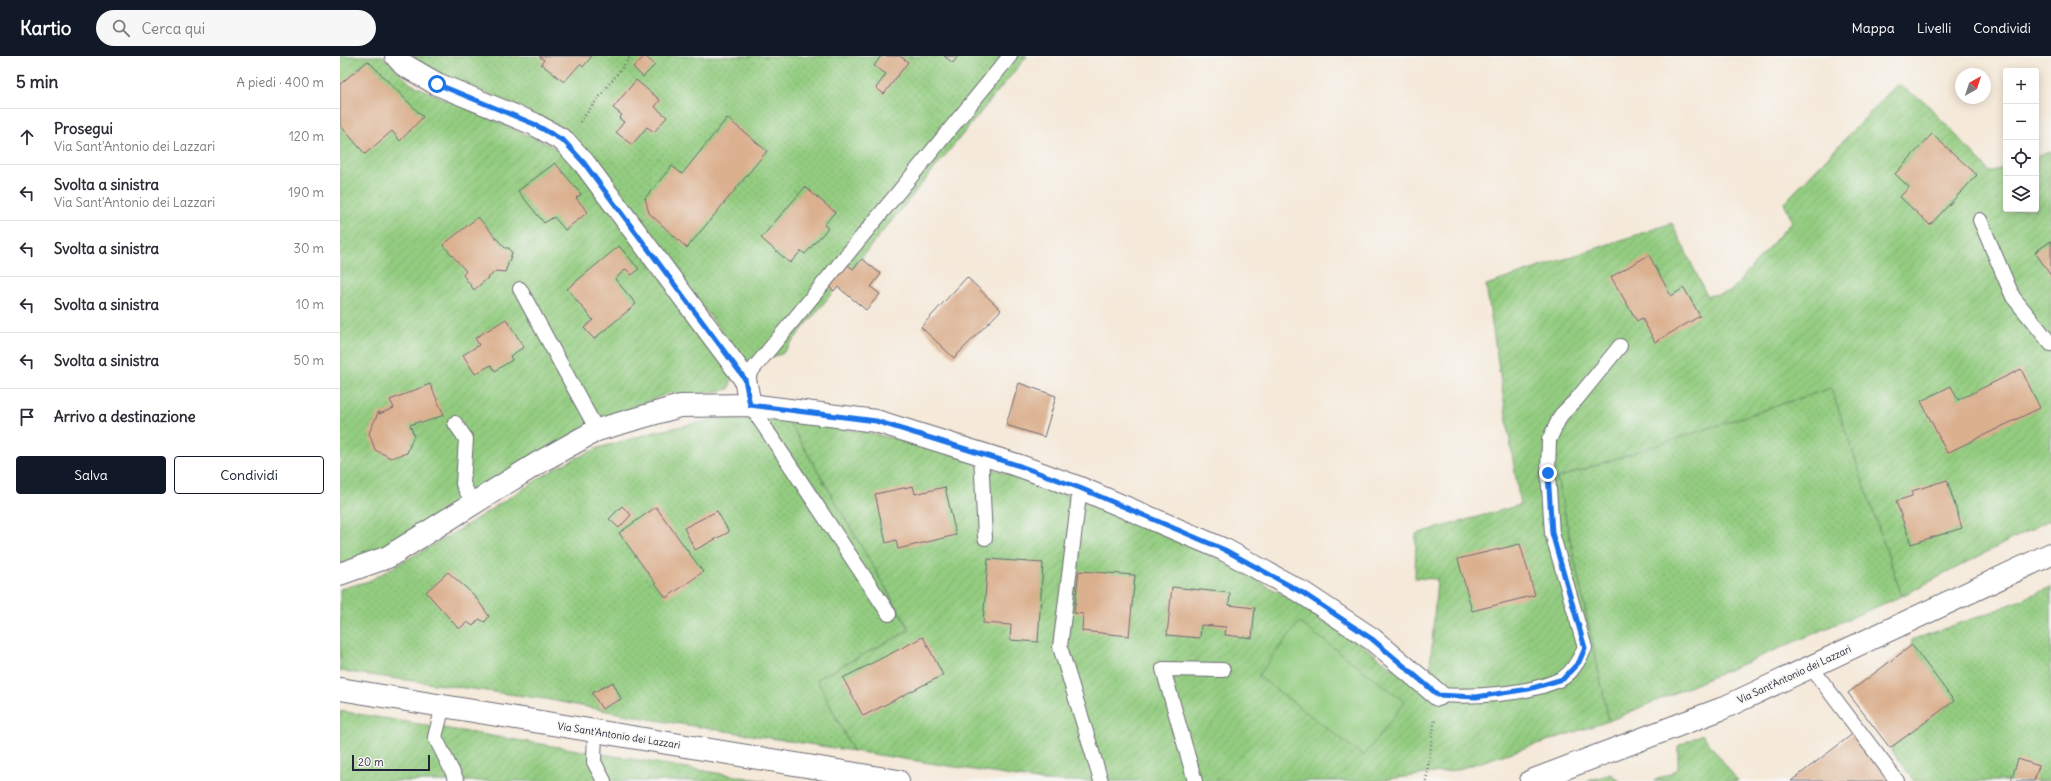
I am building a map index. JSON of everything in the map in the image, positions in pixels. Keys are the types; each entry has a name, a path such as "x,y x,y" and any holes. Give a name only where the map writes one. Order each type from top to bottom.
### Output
{"street":[{"path":"396,56 404,65 437,84 534,124 564,141 584,163 745,379 750,405"},
{"path":"340,574 388,557 538,463 597,430 680,406 750,405 876,421 1020,466 1080,488 1225,550 1303,593 1372,639 1438,695"},
{"name":"Via Sant'Antonio dei Lazzari","path":"1531,781 1720,709 2051,554"},
{"name":"Via Sant'Antonio dei Lazzari","path":"340,689 595,730 893,781"}],"lane":[{"path":"745,379 1010,56"},
{"path":"1980,220 2013,297 2051,344"},
{"path":"520,289 597,430"},
{"path":"1438,695 1476,697 1529,689 1563,679 1579,662 1585,648 1552,533 1548,473 1549,440 1561,415 1576,400 1620,346"},
{"path":"750,405 889,614"},
{"path":"455,423 466,439 463,484 473,504"},
{"path":"981,454 985,538"},
{"path":"1080,488 1060,647 1101,781"},
{"path":"1811,667 1897,781"},
{"path":"1196,781 1163,669 1223,670"},
{"path":"443,706 435,736 456,781"},
{"path":"595,730 594,762 604,781"}],"path":[{"path":"564,141 631,56"},
{"path":"1426,781 1438,695"}],"green space":[{"path":"340,56 383,56 411,84 550,145 574,162 733,374 729,389 679,398 672,392 606,418 382,549 340,564"},
{"path":"413,56 1027,56 782,354 746,363 565,128 428,69"},
{"path":"1897,84 1925,102 1990,172 2003,168 2003,212 2039,212 2039,155 2051,151 2051,519 1902,596 1831,388 1557,478 1609,721 1456,770 1375,781 1044,781 853,751 817,679 910,630 788,420 866,432 934,448 1111,511 1219,559 1296,602 1366,648 1423,691 1430,668 1437,579 1415,578 1416,534 1520,505 1486,285 1672,223 1707,296 1730,292 1792,221 1784,203"},
{"path":"1831,387 1902,596 1609,721 1557,478"},
{"path":"731,416 746,419 788,420 910,630 817,679 853,751 649,719 545,699 340,671 340,589 369,581 459,530 557,467 598,448 655,432"},
{"path":"2051,587 2051,781 1914,781 1890,748 1953,701 1912,645 1912,640 1997,610"},
{"path":"1299,622 1405,702 1364,756 1258,676"},
{"path":"340,711 766,781 340,781"},
{"path":"1702,734 1738,781 1654,781 1678,769 1678,746"},
{"path":"1611,774 1620,781 1588,781"}],"building":[{"path":"539,56 592,56 583,67 580,64 564,82 541,64 544,60"},
{"path":"645,56 655,65 643,77 633,67"},
{"path":"881,56 900,56 908,62 884,94 876,88 886,74 874,66"},
{"path":"944,56 958,56 953,63"},
{"path":"368,61 423,117 400,141 392,131 365,154 340,125 340,84"},
{"path":"636,80 660,100 655,107 667,117 654,132 647,127 632,145 616,132 624,122 619,118 622,115 613,108"},
{"path":"727,118 767,151 687,248 649,213 645,198 672,166 682,174"},
{"path":"1932,134 1977,175 1930,225 1900,197 1909,187 1895,174"},
{"path":"555,163 581,194 576,198 588,212 565,230 554,217 544,223 518,191"},
{"path":"805,187 835,212 824,225 828,228 805,254 801,251 790,263 761,238"},
{"path":"478,217 505,248 509,248 512,253 505,272 496,271 474,290 463,275 466,271 443,245"},
{"path":"2051,241 2051,276 2035,252"},
{"path":"619,246 639,269 632,275 626,269 615,279 636,304 594,339 584,328 593,320 567,289"},
{"path":"1649,255 1671,296 1684,288 1700,316 1655,342 1642,318 1637,321 1611,277"},
{"path":"862,259 881,274 871,287 880,294 866,310 838,287 834,291 829,287 847,264 853,269"},
{"path":"967,277 1001,310 954,358 921,327"},
{"path":"506,319 524,347 510,356 512,360 495,371 491,365 475,374 463,355 479,345 475,338"},
{"path":"2021,369 2040,408 1947,453 1921,401 1951,386 1958,400"},
{"path":"1019,383 1056,396 1044,437 1006,425"},
{"path":"430,384 444,415 422,423 421,421 410,425 414,435 407,453 391,458 375,450 369,433 379,411 379,414 394,408 390,400"},
{"path":"1947,480 1962,528 1911,544 1896,501 1912,496 1912,491"},
{"path":"913,486 915,494 945,487 956,535 898,549 896,540 886,543 875,494"},
{"path":"622,506 631,515 619,528 609,519"},
{"path":"656,507 703,572 666,598 619,533"},
{"path":"717,511 729,532 695,550 684,528"},
{"path":"1520,544 1535,595 1472,611 1458,559"},
{"path":"988,559 1043,563 1038,642 1010,640 1011,625 983,623"},
{"path":"1079,571 1135,575 1129,636 1082,631 1083,614 1074,613"},
{"path":"448,572 474,595 489,616 485,622 479,619 473,626 467,622 459,629 426,592"},
{"path":"1172,587 1230,593 1229,605 1255,608 1252,638 1225,635 1226,627 1201,625 1200,638 1167,635"},
{"path":"923,637 943,675 863,716 843,678"},
{"path":"1912,645 1954,701 1890,748 1848,693"},
{"path":"613,682 621,699 602,709 592,693"},
{"path":"1854,733 1891,781 1791,781"},
{"path":"2018,759 2039,766 2034,781 2011,781"}],"route":[{"path":"437,84 534,124 564,141 584,163 745,379 750,405 876,421 1020,466 1080,488 1225,550 1303,593 1372,639 1438,695 1476,697 1529,689 1563,679 1579,662 1585,648 1552,533 1548,473"}]}
